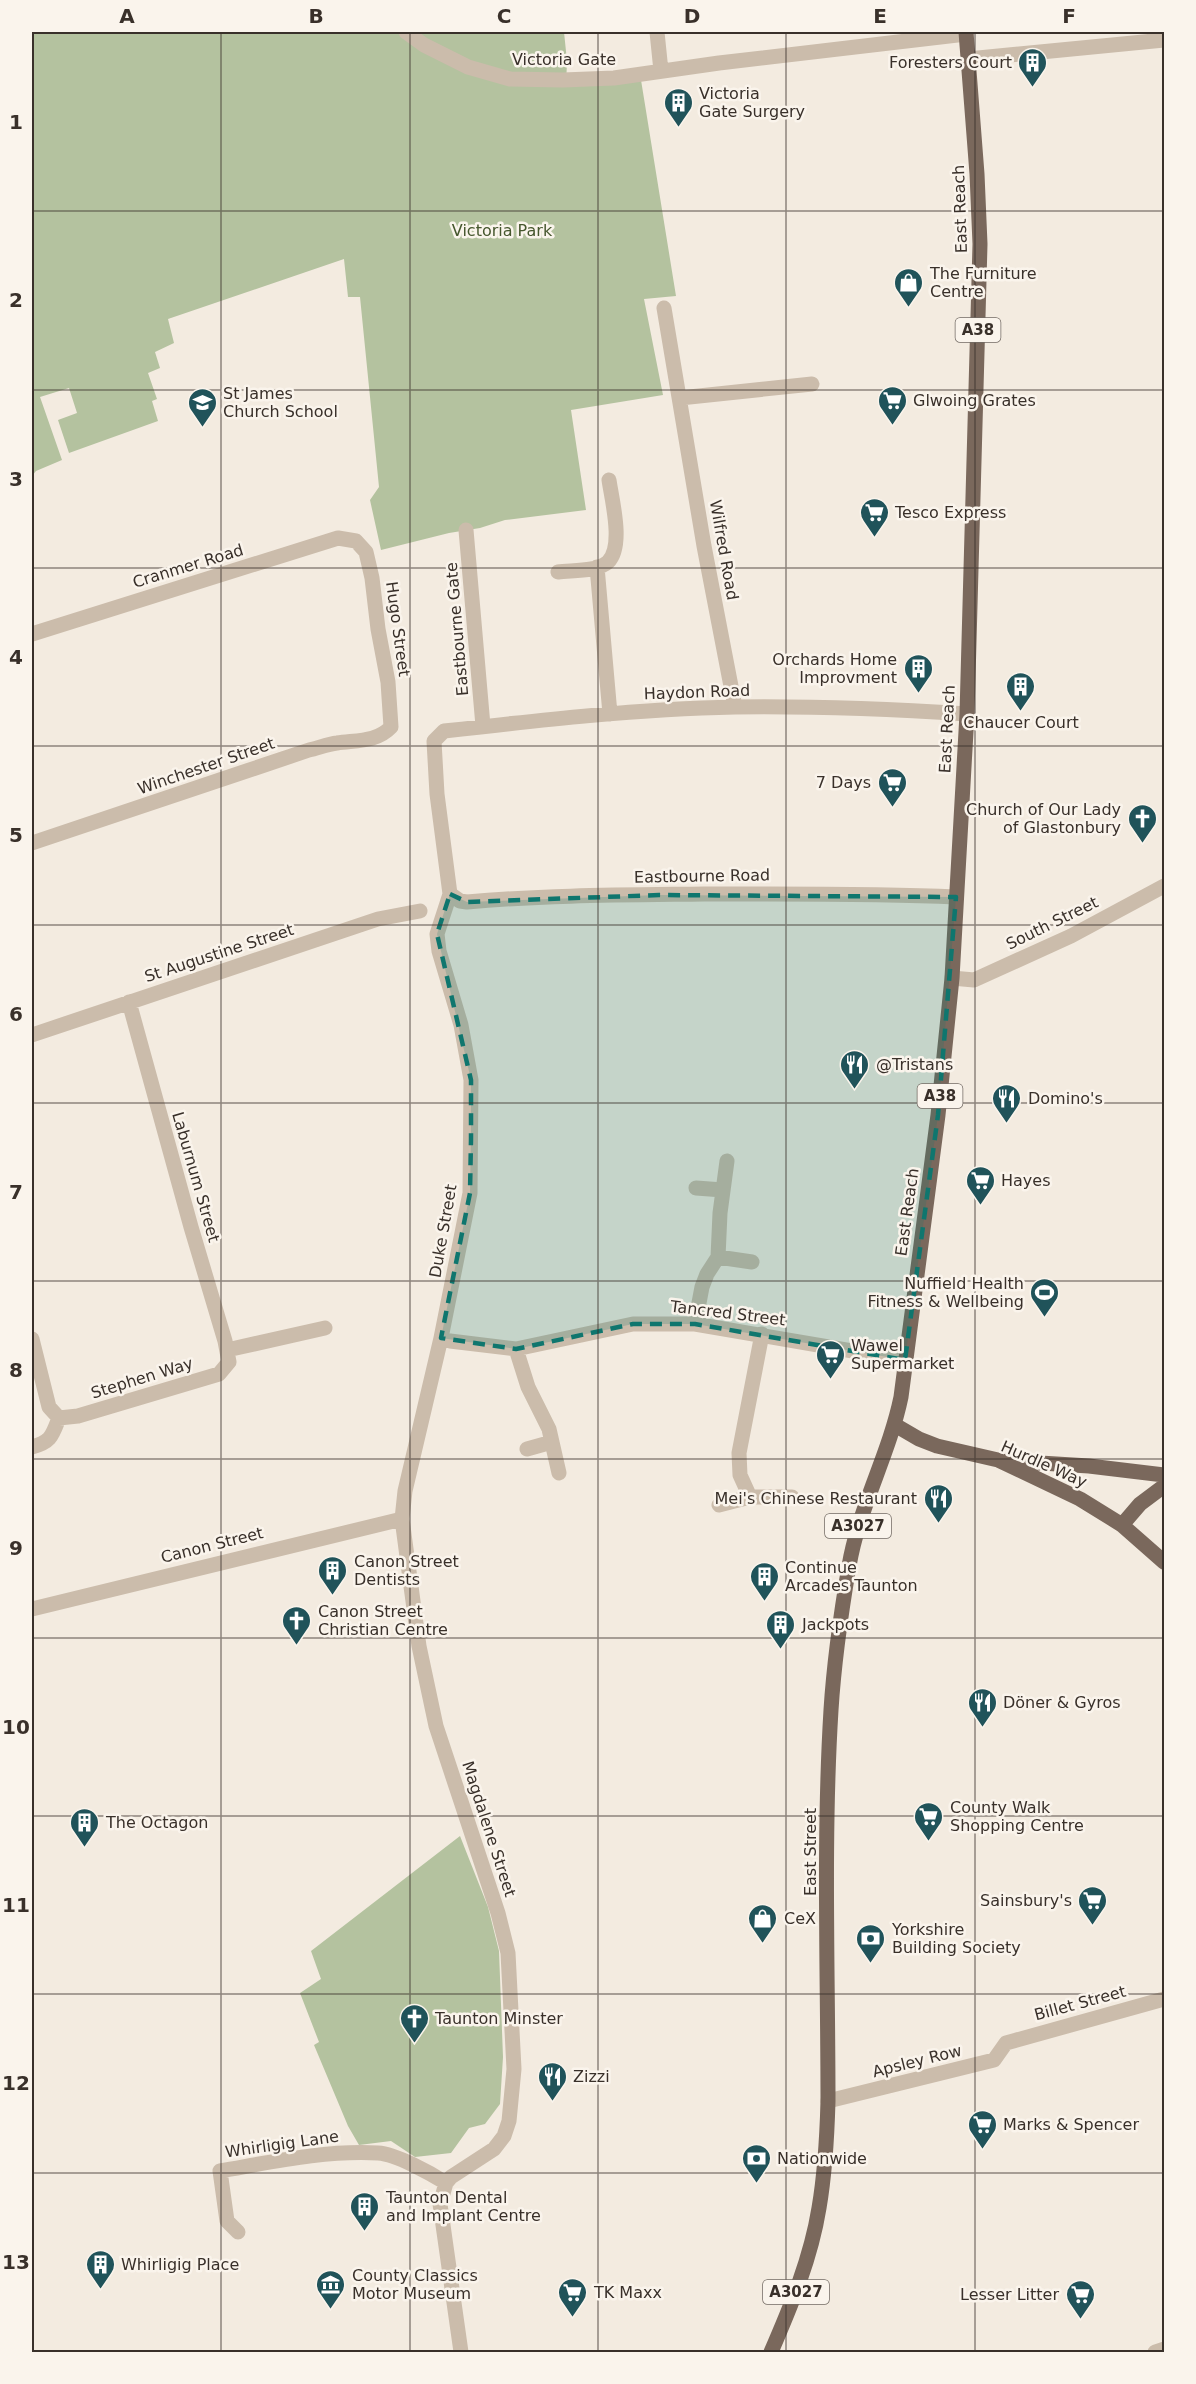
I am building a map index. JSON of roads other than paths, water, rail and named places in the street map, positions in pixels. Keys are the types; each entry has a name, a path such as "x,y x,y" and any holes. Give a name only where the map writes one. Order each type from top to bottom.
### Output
{"main road":[{"name":"East Reach","path":"895,1425 938,1115 952,978 967,714 980,244 966,33"},
{"name":"Hurdle Way","path":"895,1425 937,1446 998,1460 1080,1499 1122,1525 1164,1562"},
{"name":"East Street","path":"771,2352 802,2275 815,2229 826,2145 828,2102 828,1777 831,1709 849,1564 862,1509 895,1425"},
{"path":"998,1460 1089,1466 1164,1475"},
{"path":"1122,1525 1140,1504 1164,1486"}],"street":[{"name":"Victoria Gate","path":"406,32 424,45 468,67 510,78 614,78 966,33"},
{"path":"657,32 661,71"},
{"path":"968,59 1164,40"},
{"name":"Wilfred Road","path":"664,308 704,546 735,707"},
{"path":"680,398 812,384"},
{"path":"558,572 597,567 608,562 617,545 609,480"},
{"name":"Eastbourne Gate","path":"466,530 483,726"},
{"name":"Cranmer Road","path":"32,634 338,538 356,541"},
{"name":"Hugo Street","path":"356,541 366,552 372,578 388,682 391,727"},
{"path":"597,567 610,714"},
{"name":"Haydon Road","path":"450,894 437,794 434,741 444,731 610,714 735,707 967,714"},
{"name":"Winchester Street","path":"32,843 309,750 334,743 369,740 384,735 391,727"},
{"name":"South Street","path":"952,978 974,980 1071,936 1164,886"},
{"name":"Eastbourne Road","path":"450,894 460,901 467,902 671,894 956,897"},
{"name":"Duke Street","path":"402,1519 405,1491 441,1338 470,1193 471,1080 460,1025 439,951 437,934 450,894"},
{"name":"St Augustine Street","path":"32,1035 378,919 420,911"},
{"name":"Laburnum Street","path":"129,1002 228,1356"},
{"path":"695,1324 706,1274 718,1257 727,1161"},
{"path":"696,1188 723,1190"},
{"path":"718,1257 752,1262"},
{"name":"Tancred Street","path":"441,1338 516,1349 633,1324 695,1324 905,1360"},
{"path":"228,1356 325,1328"},
{"path":"750,1497 740,1476 739,1453 762,1334"},
{"path":"32,1339 48,1407 59,1418 46,1443 32,1447"},
{"path":"516,1349 528,1387 549,1429 558,1473"},
{"name":"Stephen Way","path":"59,1418 78,1416 219,1374 228,1356"},
{"path":"527,1449 552,1442"},
{"path":"718,1505 750,1497 792,1497"},
{"name":"Canon Street","path":"32,1609 402,1519"},
{"name":"Magdalene Street","path":"402,1519 418,1641 436,1726 498,1913 508,1953 514,2069 509,2121 504,2136 494,2149 462,2169 446,2183"},
{"name":"Billet Street","path":"1006,2043 1164,1999"},
{"name":"Apsley Row","path":"828,2102 994,2060 1006,2043"},
{"name":"Whirligig Lane","path":"238,2232 227,2221 220,2171 334,2154 379,2153 429,2173 446,2183"},
{"path":"446,2183 440,2204 461,2352"},
{"path":"1155,2352 1164,2349"}],"place":[{"name":"Foresters Court","path":"1033,88"},
{"name":"Victoria Gate Surgery","path":"678,128"},
{"name":"The Furniture Centre","path":"909,308"},
{"name":"Glwoing Grates","path":"892,426"},
{"name":"St James Church School","path":"202,428"},
{"name":"Tesco Express","path":"874,538"},
{"name":"Orchards Home Improvment","path":"918,694"},
{"name":"Chaucer Court","path":"1021,712"},
{"name":"7 Days","path":"892,808"},
{"name":"Church of Our Lady of Glastonbury","path":"1142,844"},
{"name":"@Tristans","path":"855,1090"},
{"name":"Domino's","path":"1007,1124"},
{"name":"Hayes","path":"980,1206"},
{"name":"Nuffield Health Fitness & Wellbeing","path":"1045,1318"},
{"name":"Wawel Supermarket","path":"830,1380"},
{"name":"Mei's Chinese Restaurant","path":"938,1524"},
{"name":"Canon Street Dentists","path":"333,1596"},
{"name":"Continue Arcades Taunton","path":"764,1602"},
{"name":"Canon Street Christian Centre","path":"297,1646"},
{"name":"Jackpots","path":"781,1650"},
{"name":"Döner & Gyros","path":"982,1728"},
{"name":"County Walk Shopping Centre","path":"929,1842"},
{"name":"The Octagon","path":"85,1848"},
{"name":"Sainsbury's","path":"1093,1926"},
{"name":"CeX","path":"763,1944"},
{"name":"Yorkshire Building Society","path":"871,1964"},
{"name":"Taunton Minster","path":"414,2044"},
{"name":"Zizzi","path":"552,2102"},
{"name":"Marks & Spencer","path":"982,2150"},
{"name":"Nationwide","path":"756,2184"},
{"name":"Taunton Dental and Implant Centre","path":"365,2232"},
{"name":"Whirligig Place","path":"100,2290"},
{"name":"County Classics Motor Museum","path":"331,2310"},
{"name":"TK Maxx","path":"573,2318"},
{"name":"Lesser Litter","path":"1080,2320"}],"park label":[{"name":"Victoria Park","path":"502,230"}]}
